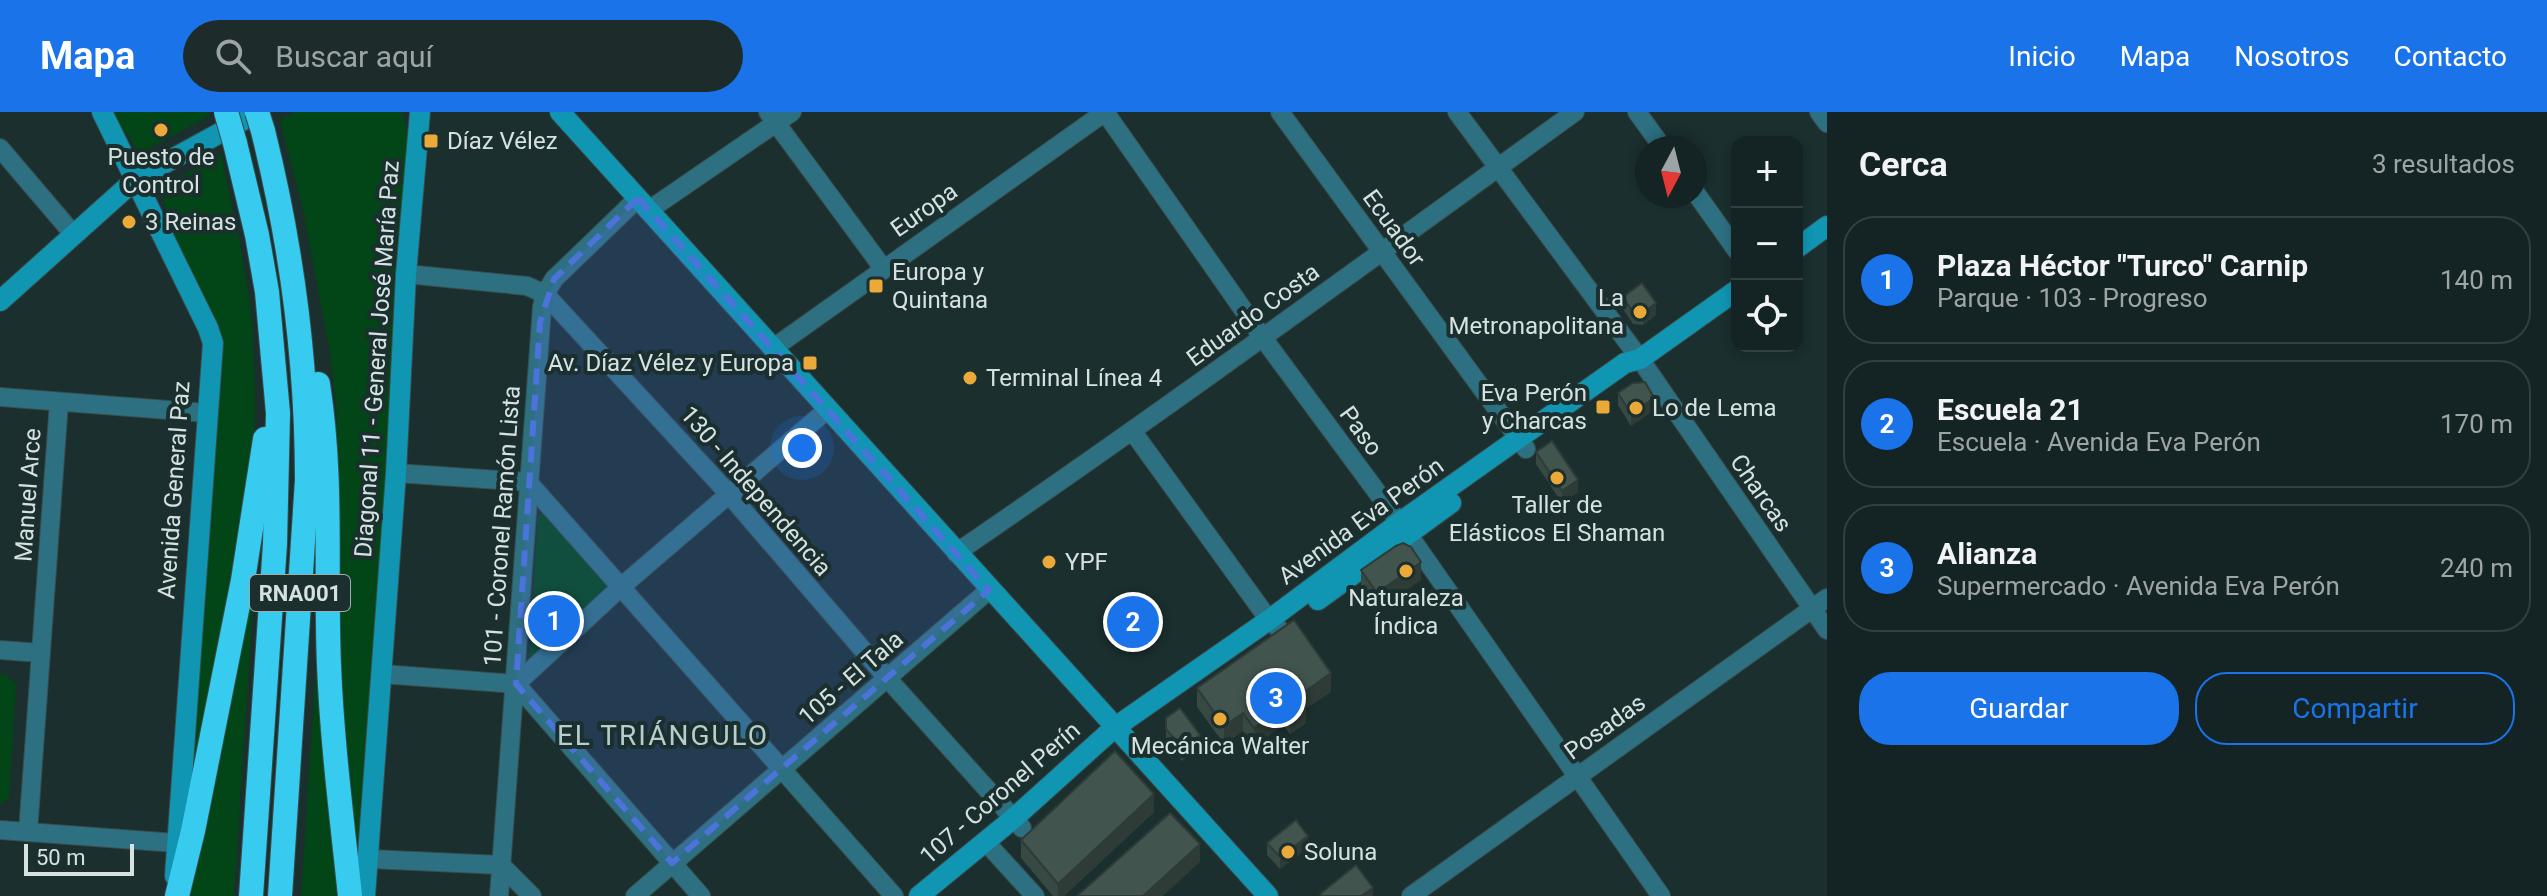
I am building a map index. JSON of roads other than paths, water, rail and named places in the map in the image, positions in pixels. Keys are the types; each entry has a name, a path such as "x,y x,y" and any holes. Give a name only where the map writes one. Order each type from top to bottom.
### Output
{"highway":[{"name":"RNA001","path":"226,112 257,235 267,292 278,413 278,480 251,896"},
{"name":"RNA001","path":"259,118 278,194 296,289 304,371 307,480 280,896"},
{"path":"296,289 314,360 326,430 329,497 328,662 350,896"},
{"path":"176,896 195,820 261,477 266,434 267,292"},
{"path":"346,853 370,859"}],"street":[{"name":"Avenida General Paz","path":"102,112 211,336 176,843 176,896"},
{"path":"560,112 1268,896"},
{"path":"406,274 527,286 545,294 554,279 644,204 772,117 792,112"},
{"name":"Europa","path":"772,349 1105,112"},
{"name":"Paso","path":"1105,112 1263,338 1404,529 1661,896"},
{"name":"Ecuador","path":"1280,112 1522,444"},
{"name":"Charcas","path":"1457,112 1819,603 1827,630"},
{"name":"Eduardo Costa","path":"956,553 1133,432 1575,112"},
{"path":"1637,112 1654,136"},
{"path":"1819,112 1827,123"},
{"name":"Diagonal 11 - General José María Paz","path":"365,896 370,859 418,117"},
{"path":"772,117 883,268"},
{"path":"0,301 136,179 259,118"},
{"path":"0,148 74,235"},
{"path":"1706,208 1731,243"},
{"path":"1803,244 1827,226"},
{"name":"101 - Coronel Ramón Lista","path":"499,896 540,322 545,294"},
{"name":"130 - Independencia","path":"545,294 728,493 888,679 1018,823"},
{"name":"Avenida Eva Perón","path":"1118,733 1522,444 1630,373 1640,359 1731,294"},
{"path":"0,397 207,413"},
{"name":"Manuel Arce","path":"28,832 59,402"},
{"path":"516,684 621,587 828,409"},
{"path":"1133,432 1274,624"},
{"path":"396,473 528,482 894,896"},
{"name":"105 - El Tala","path":"635,896 989,590"},
{"name":"Posadas","path":"1411,896 1819,603"},
{"path":"0,650 41,653"},
{"path":"382,674 516,684 701,896"},
{"name":"107 - Coronel Perín","path":"941,896 1118,733"},
{"name":"107 - Coronel Perín","path":"919,896 1018,823"},
{"path":"0,830 176,843"},
{"path":"993,850 1035,896"},
{"path":"370,859 501,865 532,896"}],"place":[{"name":"Puesto de Control","path":"161,130"},
{"name":"Díaz Vélez","path":"431,141"},
{"name":"3 Reinas","path":"129,222"},
{"name":"Europa y Quintana","path":"876,286"},
{"name":"La Metronapolitana","path":"1640,312"},
{"name":"Av. Díaz Vélez y Europa","path":"810,363"},
{"name":"Terminal Línea 4","path":"970,378"},
{"name":"Eva Perón y Charcas","path":"1603,407"},
{"name":"Lo de Lema","path":"1636,408"},
{"name":"Taller de Elásticos El Shaman","path":"1557,478"},
{"name":"YPF","path":"1049,562"},
{"name":"Naturaleza Índica","path":"1406,571"},
{"name":"Plaza Héctor \"Turco\" Carnip","path":"554,621"},
{"name":"Escuela 21","path":"1133,622"},
{"name":"Alianza","path":"1276,698"},
{"name":"Mecánica Walter","path":"1220,719"},
{"name":"Soluna","path":"1288,852"}],"district":[{"name":"EL TRIÁNGULO","path":"663,735"}]}
